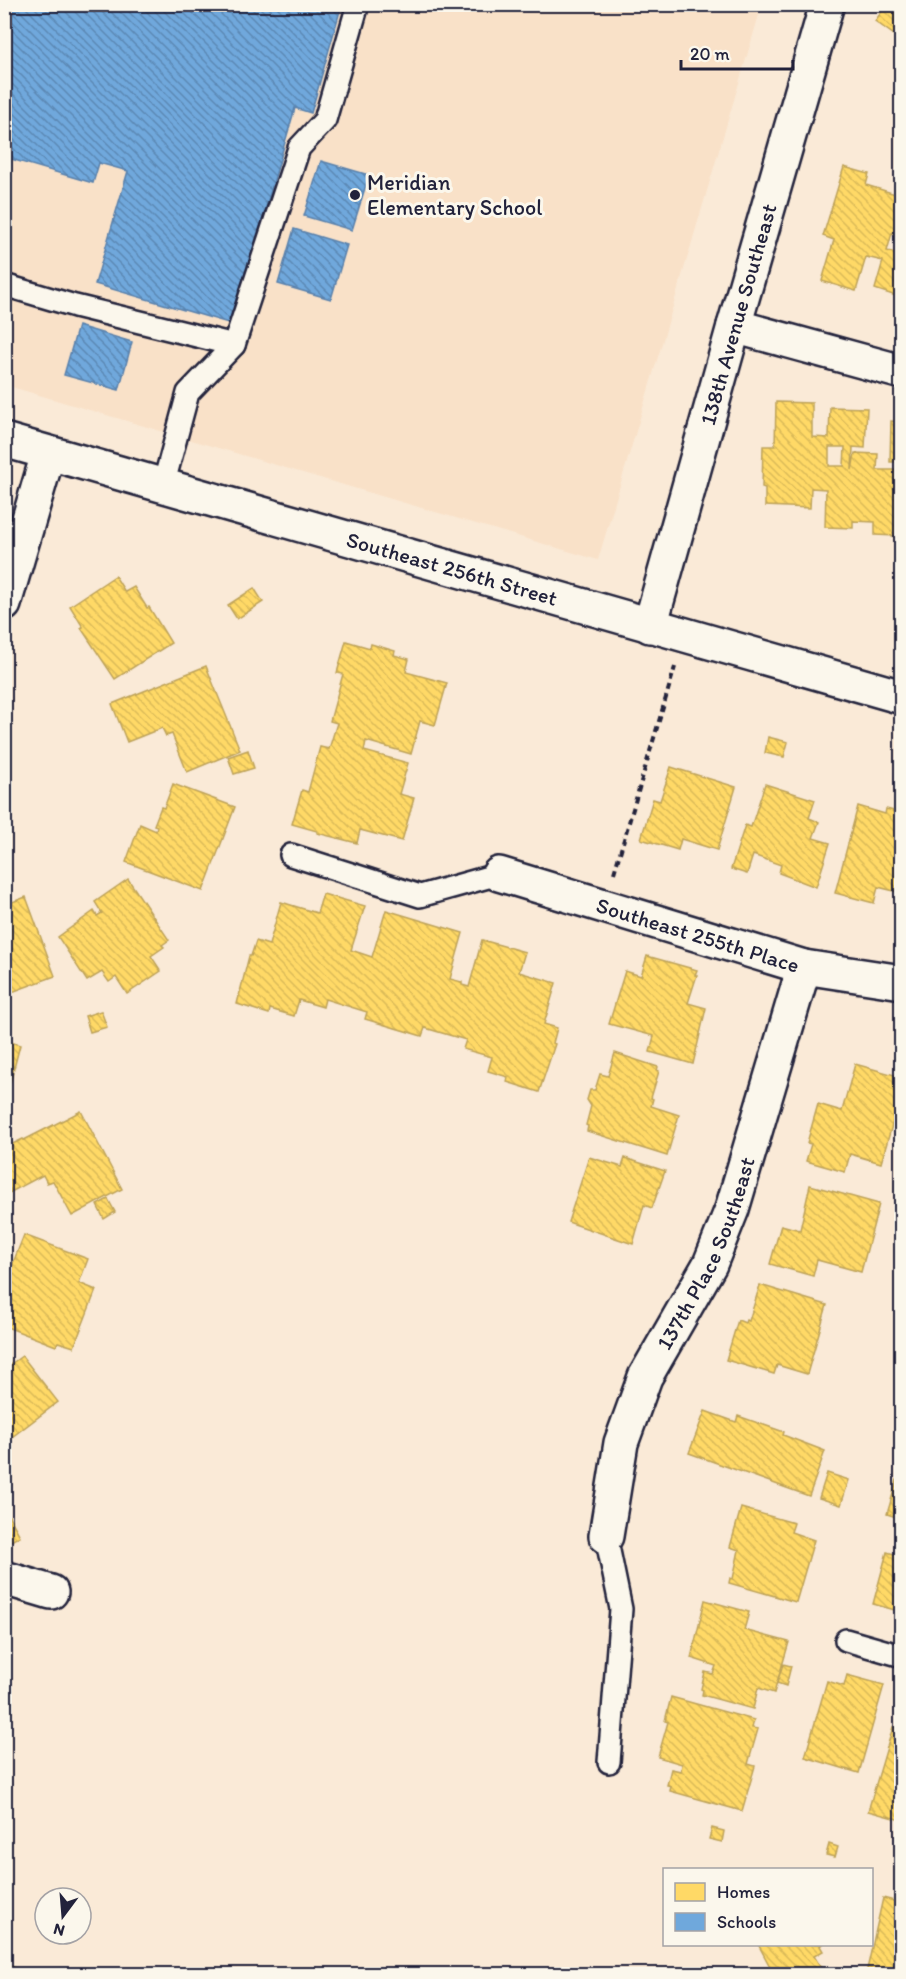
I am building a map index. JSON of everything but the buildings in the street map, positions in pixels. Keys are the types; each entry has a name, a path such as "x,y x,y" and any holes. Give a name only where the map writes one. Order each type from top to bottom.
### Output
{"street":[{"name":"138th Avenue Southeast","path":"650,626 827,4"},
{"path":"734,326 902,372"},
{"name":"Southeast 256th Street","path":"4,440 902,697"},
{"path":"4,604 48,454"},
{"name":"Southeast 255th Place","path":"499,874 804,967 902,982"},
{"name":"137th Place Southeast","path":"606,1536 621,1443 645,1377 710,1264 732,1209 804,967"},
{"path":"4,1578 51,1592"}],"lane":[{"path":"162,486 188,393 234,345 299,148 325,120 358,4"},
{"path":"4,285 75,306 234,345"},
{"path":"291,855 420,896 499,874"},
{"path":"606,1536 621,1609 609,1762"},
{"path":"846,1640 902,1656"}],"path":[{"path":"604,906 684,635"}],"shaded area":[{"name":"Meridian Elementary School","path":"4,5 762,5 598,560 5,385"}],"place":[{"name":"Meridian Elementary School","path":"355,195"}]}
